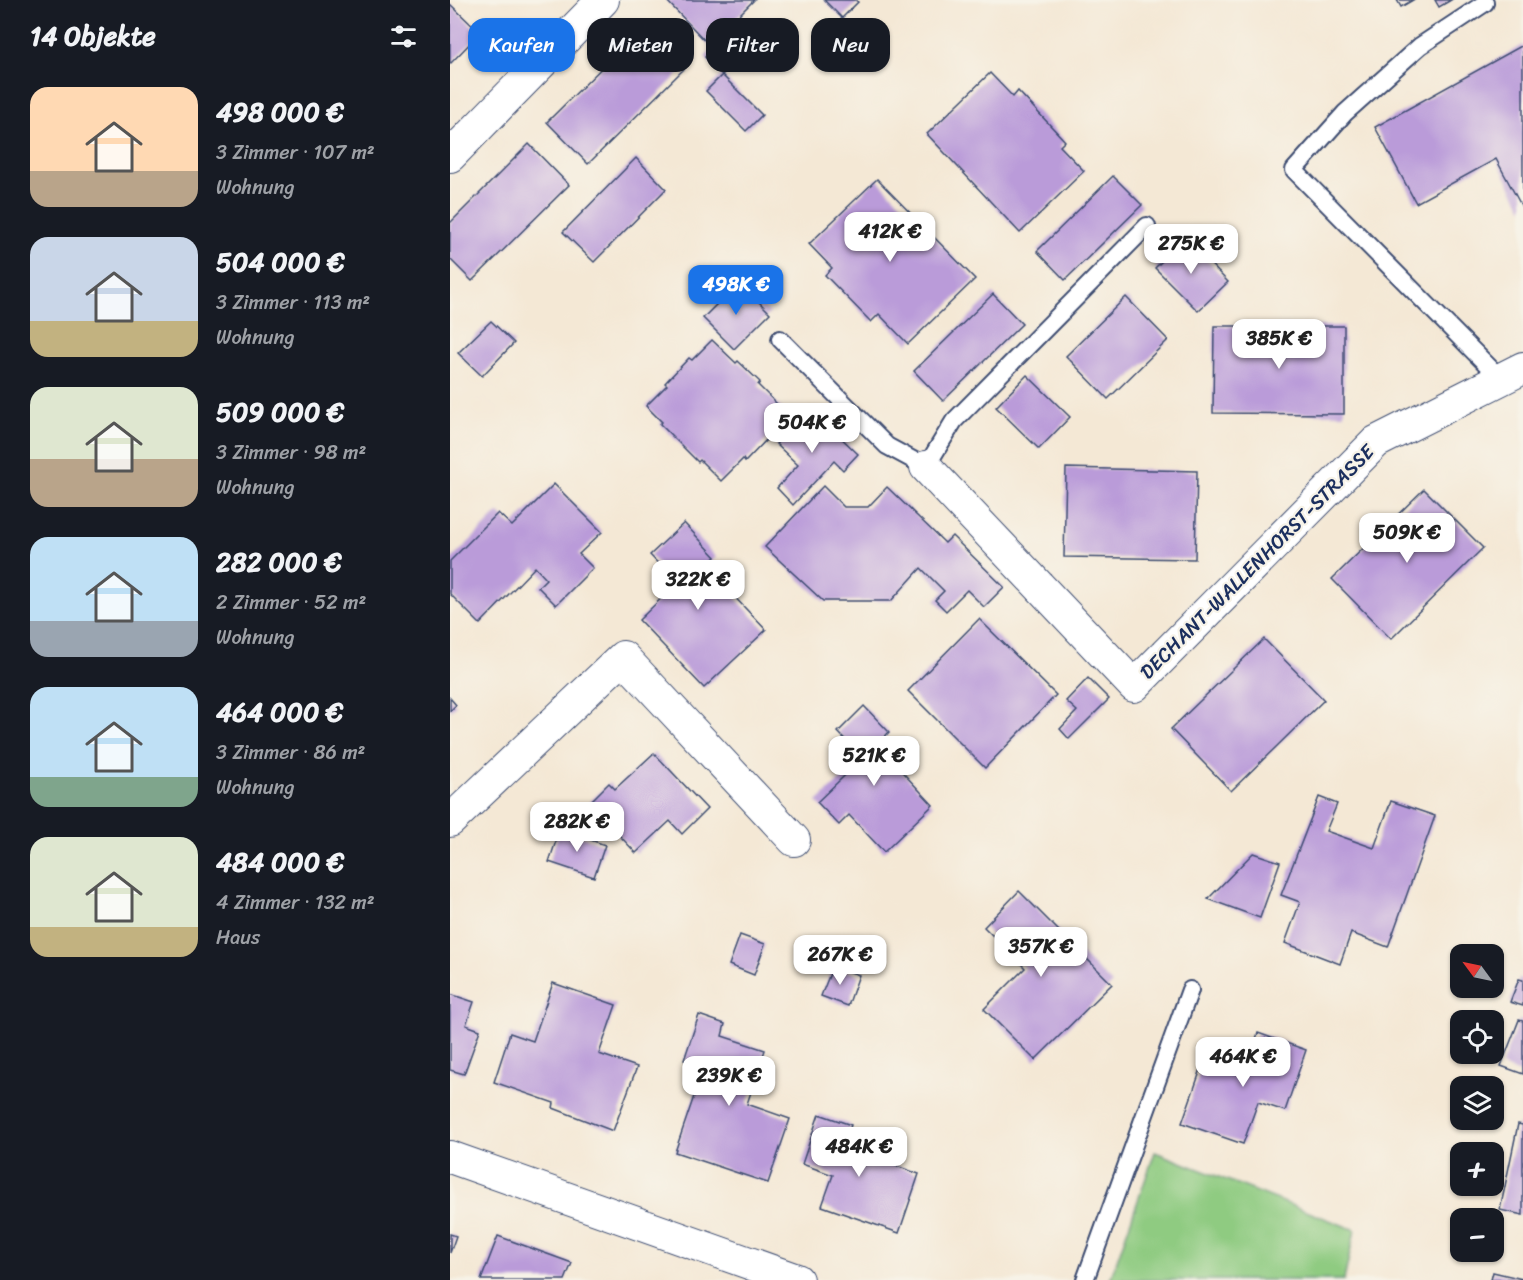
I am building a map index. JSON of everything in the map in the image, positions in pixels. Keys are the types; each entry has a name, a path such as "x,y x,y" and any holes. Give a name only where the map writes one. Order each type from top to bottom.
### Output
{"street":[{"path":"450,156 603,0"},
{"name":"DECHANT-WALLENHORST-STRASSE","path":"926,467 1134,686 1376,442 1512,374"},
{"path":"450,821 622,657 794,840"},
{"path":"450,1157 796,1280"}],"lane":[{"path":"1485,3 1420,46 1345,113 1294,170 1512,374"},
{"path":"780,339 887,446 926,467 954,421 1147,225"},
{"path":"1085,1280 1190,990"}],"green space":[{"path":"1155,1152 1355,1230 1344,1280 1110,1280"}],"building":[{"path":"666,0 754,0 736,18 706,18 706,42 694,29 694,18 683,18"},
{"path":"824,0 855,0 858,2 842,18"},
{"path":"1397,0 1413,0 1401,7"},
{"path":"1435,0 1451,0 1439,7"},
{"path":"450,4 468,21 468,45 450,64"},
{"path":"1523,45 1523,209 1496,159 1416,203 1375,127"},
{"path":"598,72 681,72 588,164 547,122"},
{"path":"990,73 1013,97 1018,91 1065,141 1060,146 1084,171 1020,233 927,134"},
{"path":"722,75 762,115 746,131 706,91"},
{"path":"529,144 569,185 472,281 450,259 450,223"},
{"path":"636,158 666,189 594,262 563,232"},
{"path":"1113,176 1142,205 1065,280 1037,251"},
{"path":"877,179 975,279 908,344 879,314 871,322 825,275 832,268 809,244"},
{"path":"1185,238 1228,282 1198,311 1155,268"},
{"path":"739,282 770,313 734,349 703,318"},
{"path":"993,294 1022,324 943,401 914,371"},
{"path":"1126,297 1168,340 1108,399 1066,356"},
{"path":"491,321 514,343 482,376 458,353"},
{"path":"1214,326 1344,326 1344,414 1213,413"},
{"path":"712,340 760,382 758,385 787,414 745,462 743,459 721,481 700,460 698,462 660,424 662,422 646,406 689,358 692,360"},
{"path":"1027,375 1070,417 1039,449 996,407"},
{"path":"810,408 858,454 843,470 834,461 793,505 777,488 798,465 776,444"},
{"path":"1066,468 1197,471 1195,559 1064,557"},
{"path":"554,484 602,532 579,554 593,568 556,605 538,587 546,579 535,567 480,624 450,594 450,561 498,513 512,526"},
{"path":"823,486 844,507 868,507 887,487 945,543 952,536 1004,587 984,607 967,590 946,611 935,600 944,591 921,568 891,601 823,601 765,547"},
{"path":"1424,489 1483,548 1391,639 1332,579"},
{"path":"684,523 716,557 706,567 766,630 704,688 639,620 677,583 650,555"},
{"path":"979,619 1056,695 985,768 908,691"},
{"path":"1264,639 1324,700 1231,791 1171,729"},
{"path":"1088,678 1109,699 1069,739 1060,729 1077,711 1066,701"},
{"path":"450,698 456,705 450,711"},
{"path":"864,706 889,732 877,745 933,805 884,852 849,815 839,825 817,802 863,758 838,732"},
{"path":"654,753 707,809 682,834 670,821 636,853 589,803 609,783 615,789"},
{"path":"1319,797 1337,804 1326,831 1374,848 1391,801 1435,816 1388,947 1351,933 1340,964 1285,943 1300,902 1281,895"},
{"path":"560,829 605,845 594,877 549,862"},
{"path":"1253,853 1280,862 1260,918 1208,899"},
{"path":"1019,891 1112,984 1035,1060 984,1009 1025,968 984,927"},
{"path":"740,935 765,944 754,975 729,965"},
{"path":"833,966 859,975 848,1006 821,996"},
{"path":"1519,979 1523,980 1523,1006 1510,1002"},
{"path":"553,983 616,1005 599,1054 637,1067 613,1131 553,1108 554,1103 494,1082 510,1033 533,1041"},
{"path":"450,994 474,1002 466,1025 480,1030 464,1074 450,1070"},
{"path":"699,1015 725,1024 722,1036 765,1050 747,1104 790,1119 768,1183 675,1152 704,1067 684,1060"},
{"path":"1519,1020 1523,1021 1523,1074 1501,1066 1504,1064 1504,1058"},
{"path":"1258,1033 1306,1050 1285,1111 1258,1102 1243,1144 1182,1123 1207,1052 1247,1065"},
{"path":"819,1114 851,1125 843,1147 919,1174 899,1233 822,1206 833,1175 802,1164"},
{"path":"1518,1124 1523,1125 1523,1215 1500,1208"},
{"path":"450,1234 456,1236 450,1253"},
{"path":"498,1236 572,1263 565,1280 481,1280"},
{"path":"1493,1272 1523,1279 1523,1280 1491,1280"}]}
